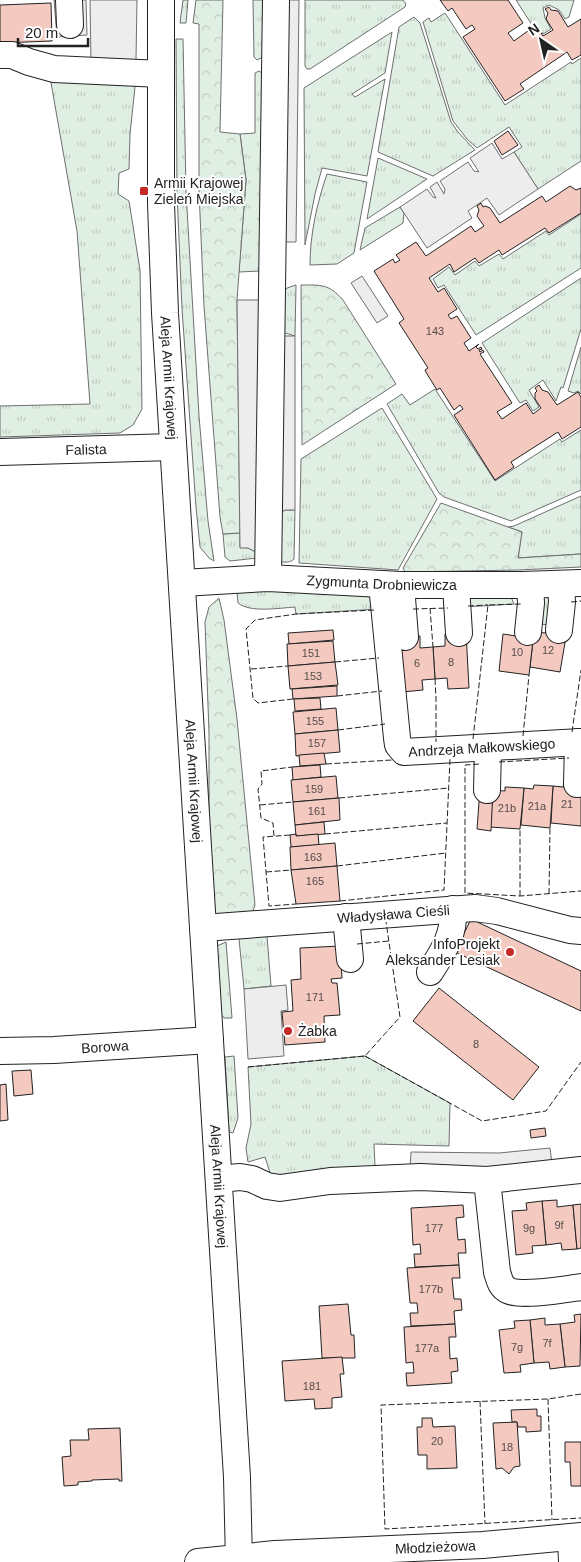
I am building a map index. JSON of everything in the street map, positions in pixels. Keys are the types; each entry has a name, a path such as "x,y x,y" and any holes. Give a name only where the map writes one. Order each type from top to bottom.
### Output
{"street":[{"name":"Aleja Armii Krajowej","path":"161,0 161,203 164,303 237,1477 239,1560"},
{"path":"268,578 276,0"},
{"path":"0,55 12,55 54,69 161,74"},
{"name":"Falista","path":"0,452 173,447"},
{"name":"Zygmunta Drobniewicza","path":"182,583 268,578 392,585 571,584"},
{"path":"559,630 562,602 571,584"},
{"path":"392,585 405,637"},
{"name":"Andrzeja Małkowskiego","path":"392,585 397,738 400,749 409,753 579,742"},
{"path":"528,632 531,603 530,585"},
{"path":"456,586 459,633"},
{"path":"577,784 579,742"},
{"path":"487,790 488,748"},
{"name":"Władysława Cieśli","path":"203,928 475,908 496,911 570,930 581,931"},
{"path":"430,972 447,945 454,919 453,909"},
{"path":"346,917 350,959"},
{"name":"Borowa","path":"0,1051 54,1050 210,1040"},
{"path":"219,1179 240,1177 252,1179 267,1186 280,1188 330,1181 420,1177 487,1180 581,1170"},
{"path":"487,1180 496,1272 506,1290 513,1293 541,1292 581,1287"},
{"name":"Młodzieżowa","path":"198,1562 239,1560 276,1554 483,1545 575,1545"}],"green space":[{"path":"183,0 188,0 186,23 180,23"},
{"path":"196,0 223,0 220,132 240,134 246,180 237,300 240,533 223,534 220,517 204,306 199,191 199,24 193,23"},
{"path":"253,0 263,0 263,57 257,60 254,57"},
{"path":"305,0 403,0 406,4 405,7 310,69 307,69 305,66"},
{"path":"516,0 574,0 569,17 565,19 559,10 549,5 543,8 545,18 551,29 543,34 536,23 532,25"},
{"path":"445,13 505,105 571,62 572,64 581,58 581,161 538,189 514,152 522,147 509,127 477,148 467,139 453,121 423,22 429,18 431,22"},
{"path":"414,17 420,23 451,122 475,150 433,176 378,152 399,27"},
{"path":"392,32 385,73 352,94 355,97 385,79 367,176 322,168 305,245 304,88"},
{"path":"176,39 183,39 186,191 199,416 208,521 214,561 200,547 196,507 182,309 177,192"},
{"path":"259,71 262,73 260,271 239,272 246,180 240,134 255,133 255,73"},
{"path":"50,77 132,82 135,87 130,134 129,169 119,173 118,194 129,201 140,270 142,409 133,425 120,433 0,437 0,406 90,404 77,231"},
{"path":"378,158 427,179 367,219"},
{"path":"327,174 367,182 354,253 337,264 310,265 315,219"},
{"path":"400,207 404,213 403,223 360,250 365,228"},
{"path":"581,214 581,268 476,335 444,285 438,288 433,279 449,267 455,275 475,261 479,266 499,254 503,259 546,231 549,235"},
{"path":"581,278 581,329 563,388 561,387 556,401 543,380 529,390 539,407 533,411 526,400 520,403 482,343"},
{"path":"296,285 295,336 282,332 281,296 287,288"},
{"path":"301,285 325,286 343,300 396,384 302,445"},
{"path":"581,347 581,394 578,391 574,393 568,391"},
{"path":"435,389 495,481 560,439 562,442 581,430 581,490 511,521 444,497 439,493 387,404 402,394 410,405"},
{"path":"382,408 437,499 398,570 299,563 301,459"},
{"path":"581,496 581,554 518,558 522,532 508,527"},
{"path":"441,503 522,532 518,558 581,554 581,567 405,572 403,568"},
{"path":"285,510 295,510 294,559 289,562 280,562 280,513"},
{"path":"240,533 240,547 248,548 258,553 257,558 230,561 225,557 223,534"},
{"path":"242,588 377,596 378,609 296,614 295,607 250,608 238,603 237,592"},
{"path":"551,594 548,625 534,623 536,595"},
{"path":"511,597 514,604 464,607 469,598"},
{"path":"219,598 224,620 237,719 255,905 252,914 221,921 215,913 209,821 209,733 205,622 209,607"},
{"path":"267,936 271,986 244,989 239,939 241,937"},
{"path":"226,942 232,1018 224,1018 221,1014 217,946"},
{"path":"234,1056 238,1118 233,1133 229,1132 225,1057"},
{"path":"365,1056 450,1103 449,1146 374,1144 375,1166 272,1179 265,1157 248,1162 246,1148 251,1124 248,1067"}],"shaded area":[{"path":"54,0 86,0 87,35 57,37"},
{"path":"90,0 137,0 136,60 91,62"},
{"path":"284,0 299,0 296,242 280,242"},
{"path":"492,143 502,159 514,152 538,189 499,215 487,198 468,211 472,218 427,248 400,207 427,189 436,198 430,187 437,182 444,194 445,189 440,181 468,162 474,171 479,172 470,158"},
{"path":"362,276 388,316 377,323 351,283"},
{"path":"237,300 260,300 260,336 295,336 295,510 285,510 280,513 258,553 248,548 240,548"},
{"path":"286,985 288,1010 281,1011 284,1056 248,1059 244,989"},
{"path":"550,1148 552,1164 500,1170 410,1169 411,1152 499,1153"}],"building":[{"path":"440,0 508,0 523,23 508,33 514,41 536,25 543,36 553,30 546,19 548,13 545,9 549,7 551,10 558,11 568,27 581,19 581,55 572,60 567,52 520,84 524,89 505,101 463,37 475,29 472,25 466,29 452,8 448,11"},
{"path":"51,3 52,41 0,43 0,5"},
{"path":"508,131 518,145 502,155 494,141"},
{"path":"570,186 576,190 581,188 581,213 549,233 545,228 502,255 499,250 479,263 475,258 454,272 450,264 429,278 438,292 444,288 457,309 448,315 451,319 457,316 471,338 464,343 469,351 479,344 476,347 478,349 481,347 480,352 483,350 484,352 480,354 512,403 497,412 502,419 526,403 533,414 541,408 535,399 537,391 535,388 539,385 542,390 548,392 557,405 578,392 581,397 581,427 562,439 558,432 511,462 514,467 495,480 454,415 463,409 460,405 454,410 440,388 437,390 425,370 428,368 399,323 404,319 374,271 393,259 395,263 400,260 396,255 416,242 426,256 471,226 475,232 484,226 477,216 479,210 477,206 481,203 483,207 490,208 500,223 542,196 546,202"},
{"path":"546,628 567,631 560,672 530,667 534,632 546,633"},
{"path":"333,630 334,640 289,644 288,633"},
{"path":"466,632 469,688 448,689 447,678 435,679 433,647 445,646 445,634"},
{"path":"534,632 529,675 499,671 503,634 516,636"},
{"path":"420,636 420,648 433,647 435,679 422,680 423,690 402,692 399,637"},
{"path":"333,641 335,662 288,666 287,644"},
{"path":"335,662 338,685 290,689 288,666"},
{"path":"337,686 337,696 293,699 292,689"},
{"path":"320,698 321,709 295,711 294,699"},
{"path":"336,708 338,730 295,734 293,712"},
{"path":"338,730 340,752 296,756 295,734"},
{"path":"324,753 326,764 300,766 299,755"},
{"path":"320,765 321,777 293,780 292,767"},
{"path":"336,776 338,798 293,802 291,780"},
{"path":"564,783 581,785 581,826 551,823 553,786 563,787"},
{"path":"534,785 553,786 550,828 521,825 524,788 533,789"},
{"path":"505,787 524,788 520,829 490,827 493,790 505,791"},
{"path":"480,789 493,790 491,831 477,829"},
{"path":"339,798 340,820 295,825 293,802"},
{"path":"324,822 325,834 296,836 295,825"},
{"path":"296,834 296,836 318,834 319,845 291,847 290,835"},
{"path":"335,843 337,866 291,870 290,847"},
{"path":"337,866 340,901 296,904 291,870"},
{"path":"471,919 581,971 581,1011 455,952"},
{"path":"340,946 342,978 331,979 332,983 337,983 340,1015 324,1016 325,1042 285,1045 282,1012 293,1011 291,980 301,979 300,948"},
{"path":"439,988 539,1067 513,1100 413,1021"},
{"path":"31,1070 33,1094 14,1096 12,1071"},
{"path":"6,1084 8,1120 0,1121 0,1085"},
{"path":"545,1128 546,1136 531,1138 530,1130"},
{"path":"557,1200 557,1207 573,1205 577,1249 562,1250 561,1243 546,1245 542,1201"},
{"path":"542,1201 546,1245 532,1246 533,1253 516,1255 512,1211 527,1210 526,1203"},
{"path":"581,1204 581,1248 577,1249 573,1205"},
{"path":"463,1205 464,1217 456,1218 458,1240 465,1239 466,1253 458,1253 459,1265 415,1267 414,1254 421,1254 420,1244 413,1245 411,1208"},
{"path":"459,1265 460,1278 452,1278 454,1299 461,1299 462,1310 454,1311 455,1324 411,1326 410,1313 418,1313 417,1303 410,1303 407,1268"},
{"path":"348,1304 351,1335 354,1335 355,1358 322,1358 319,1306"},
{"path":"581,1314 580,1366 565,1367 560,1324 575,1322 574,1315"},
{"path":"545,1318 545,1325 560,1324 565,1367 550,1369 549,1362 534,1363 530,1320"},
{"path":"530,1320 534,1363 520,1365 521,1372 504,1373 499,1330 515,1328 514,1321"},
{"path":"455,1324 456,1337 449,1337 450,1359 457,1358 458,1371 451,1372 452,1383 407,1386 406,1373 414,1373 413,1362 406,1363 404,1327"},
{"path":"342,1357 344,1374 340,1374 342,1397 332,1398 332,1408 315,1409 314,1399 285,1401 282,1361"},
{"path":"537,1409 537,1416 541,1416 541,1431 526,1432 526,1427 518,1427 517,1422 512,1422 511,1410"},
{"path":"422,1418 432,1418 433,1427 455,1426 457,1468 427,1469 427,1455 418,1455 417,1427 422,1427"},
{"path":"517,1422 520,1466 514,1467 509,1474 502,1468 496,1469 493,1423"},
{"path":"120,1428 122,1481 119,1481 119,1479 92,1480 78,1482 78,1485 64,1486 62,1457 71,1456 70,1440 89,1440 88,1429"},
{"path":"565,1442 581,1442 581,1486 571,1486 570,1462 565,1462"}],"fence":[{"path":"571,602 581,601"},
{"path":"473,739 488,605 521,604"},
{"path":"468,606 488,605"},
{"path":"430,608 433,647"},
{"path":"413,609 448,608"},
{"path":"293,699 258,703 253,698 246,629 255,620 296,614 375,610"},
{"path":"335,662 379,658"},
{"path":"251,669 288,666"},
{"path":"572,732 581,670"},
{"path":"523,736 529,675"},
{"path":"435,679 436,742"},
{"path":"337,696 382,691"},
{"path":"338,730 385,724"},
{"path":"499,762 569,758"},
{"path":"340,901 444,890 450,759"},
{"path":"326,764 392,760"},
{"path":"479,764 465,765 465,893 520,896 581,891"},
{"path":"274,836 273,823 261,818 258,789 262,784 261,771 292,767"},
{"path":"339,798 449,788"},
{"path":"260,805 293,802"},
{"path":"325,834 447,823"},
{"path":"549,894 550,828"},
{"path":"520,829 520,896"},
{"path":"290,835 263,837 269,906 296,904"},
{"path":"337,866 446,853"},
{"path":"266,872 291,870"},
{"path":"248,1067 365,1056 400,1017 386,922"},
{"path":"357,944 389,941"},
{"path":"365,1056 482,1121 546,1111 581,1062"},
{"path":"581,1394 548,1399 381,1405 385,1529 581,1518"},
{"path":"548,1399 552,1520"},
{"path":"480,1401 485,1524"}],"place":[{"name":"Armii Krajowej Zieleń Miejska","path":"144,191"},
{"name":"InfoProjekt Aleksander Lesiak","path":"510,952"},
{"name":"Żabka","path":"288,1031"}]}
